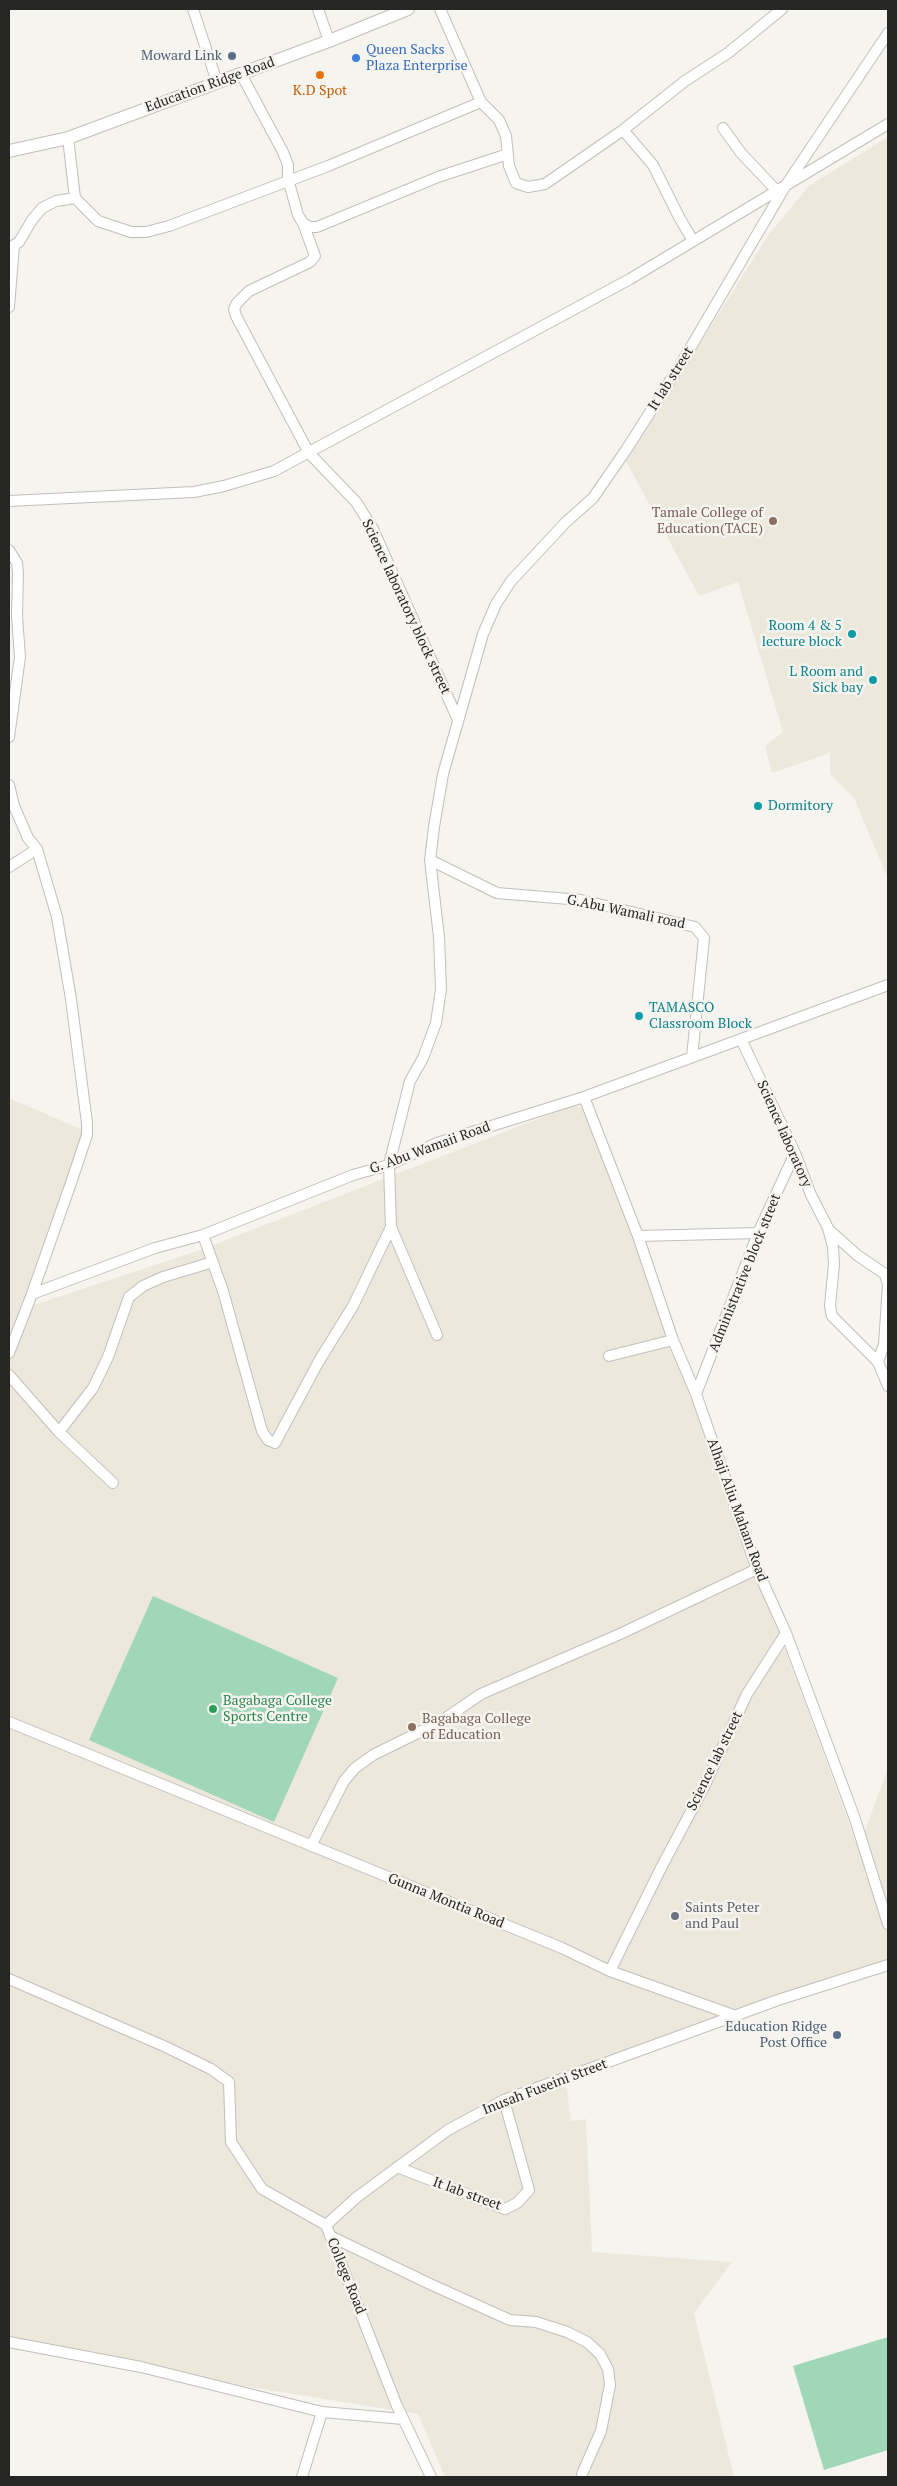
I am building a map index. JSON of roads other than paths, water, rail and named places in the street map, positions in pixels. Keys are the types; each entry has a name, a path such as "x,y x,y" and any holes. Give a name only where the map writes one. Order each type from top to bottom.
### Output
{"main road":[{"name":"Education Ridge Road","path":"9,151 68,138 328,41 408,9"}],"street":[{"path":"193,9 217,82"},
{"path":"318,9 328,41"},
{"path":"440,9 481,102 499,120 506,136 510,171 516,183 528,187 544,184 623,130 685,81 728,53 782,9"},
{"name":"It lab street","path":"391,1227 389,1165 410,1081 423,1058 436,1023 441,989 439,937 430,860 443,774 483,634 496,604 511,581 566,522 593,498 682,362 786,185 888,33"},
{"path":"241,74 283,152 288,165 288,179 298,215 303,223 310,227 317,227 438,177 508,154"},
{"path":"68,138 73,167 75,198 98,221 131,232 146,232 169,226 288,179 328,166 481,102"},
{"path":"9,502 194,492 224,486 274,471 551,322 694,241 888,124"},
{"path":"723,128 741,153 776,190"},
{"path":"623,130 653,165 679,217 694,241"},
{"path":"9,308 11,245 19,242 32,220 42,208 56,201 75,198"},
{"name":"Science laboratory block street","path":"303,223 315,256 310,262 249,291 237,302 234,309 245,334 309,453 356,502 373,529 458,720"},
{"path":"9,550 17,563 17,616 20,657 9,737"},
{"path":"9,785 14,806 28,838 37,849 57,917 71,999 87,1123 86,1134 72,1180 9,1353"},
{"path":"9,866 37,849"},
{"name":"G.Abu Wamali road","path":"430,860 497,892 581,900 694,927 704,938 692,1057"},
{"name":"G. Abu Wamaii Road","path":"32,1294 155,1248 203,1235 353,1175 389,1165 437,1143 584,1097 888,985"},
{"name":"Science laboratory","path":"741,1039 795,1153 811,1195 828,1228"},
{"name":"Alhaji Aliu Maham Road","path":"584,1097 638,1236 673,1340 696,1394 757,1569 786,1633 855,1819 888,1924"},
{"name":"Administrative block street","path":"696,1394 758,1233 795,1153"},
{"path":"203,1235 223,1291 262,1431 268,1440 275,1443 319,1361 353,1306 391,1227"},
{"path":"391,1227 438,1335"},
{"path":"828,1228 833,1247 834,1264 830,1306 832,1316 878,1362 888,1386"},
{"path":"828,1228 857,1255 885,1274 888,1285 884,1344 878,1362"},
{"path":"638,1236 758,1233"},
{"path":"59,1432 93,1388 114,1341 130,1297 143,1286 163,1277 213,1262"},
{"path":"609,1356 673,1340"},
{"path":"9,1375 59,1432 113,1483"},
{"path":"312,1846 344,1781 355,1768 374,1755 440,1722 481,1694 620,1634 757,1569"},
{"name":"Science lab street","path":"610,1971 648,1892 704,1787 747,1694 786,1633"},
{"name":"Gunna Montia Road","path":"9,1722 562,1948 610,1971 733,2015"},
{"path":"733,2015 888,1966"},
{"name":"College Road","path":"9,1979 166,2047 211,2069 228,2082 231,2142 262,2188 326,2225 403,2419 431,2477"},
{"name":"Inusah Fuseini Street","path":"326,2225 357,2197 460,2122 504,2100 733,2015"},
{"name":"It lab street","path":"397,2167 505,2209 517,2203 529,2190 504,2100"},
{"path":"330,2236 510,2320 536,2322 567,2332 587,2342 600,2354 608,2369 610,2385 601,2431 582,2474"},
{"path":"9,2342 141,2367 322,2412 403,2419"},
{"path":"302,2477 322,2412"}],"place":[{"name":"Moward Link","path":"232,56"},
{"name":"Queen Sacks Plaza Enterprise","path":"356,58"},
{"name":"K.D Spot","path":"320,75"},
{"name":"Tamale College of Education(TACE)","path":"773,521"},
{"name":"Room 4 & 5 lecture block","path":"852,634"},
{"name":"L Room and Sick bay","path":"873,680"},
{"name":"Dormitory","path":"758,806"},
{"name":"TAMASCO Classroom Block","path":"639,1016"},
{"name":"Bagabaga College Sports Centre","path":"213,1709"},
{"name":"Bagabaga College of Education","path":"412,1727"},
{"name":"Saints Peter and Paul","path":"675,1916"},
{"name":"Education Ridge Post Office","path":"837,2035"}]}
